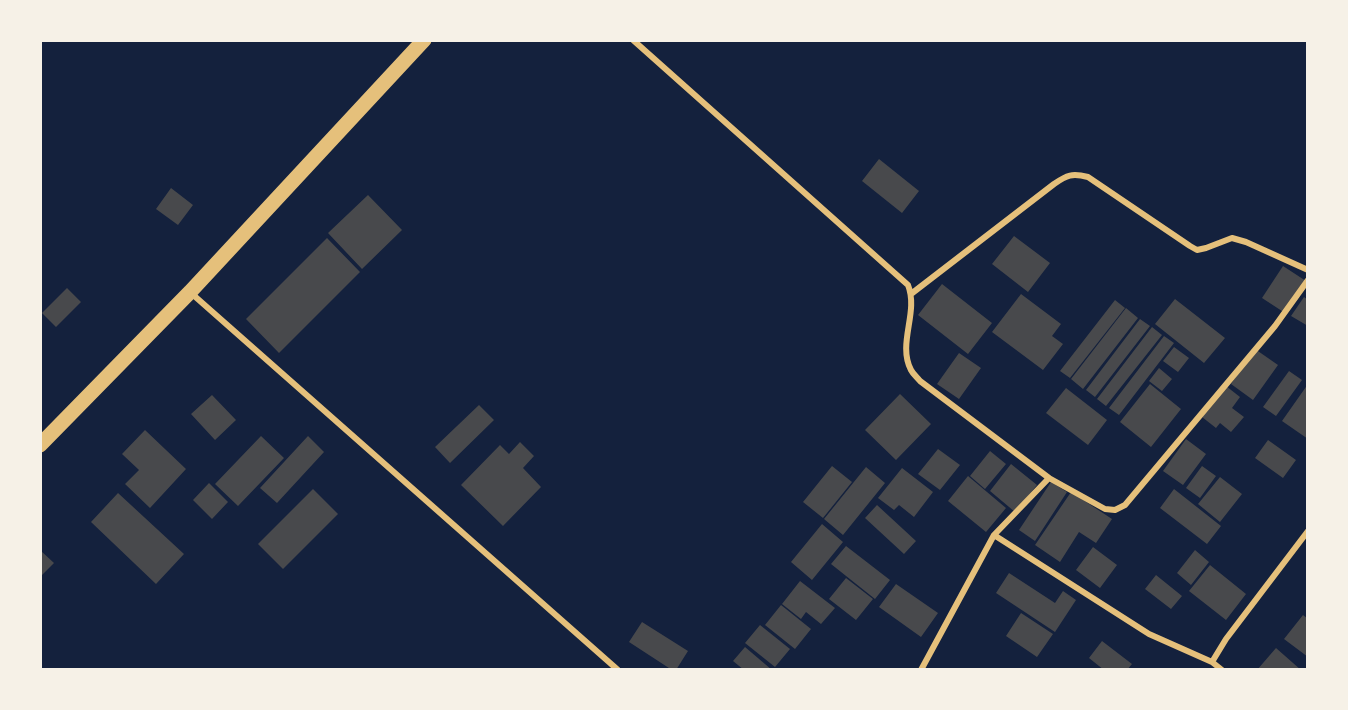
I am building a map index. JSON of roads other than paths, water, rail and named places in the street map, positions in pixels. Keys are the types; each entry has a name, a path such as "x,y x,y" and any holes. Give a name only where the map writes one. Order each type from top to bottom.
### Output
{"main road":[{"path":"40,445 190,292 424,40"}],"street":[{"path":"633,40 908,285 912,294 912,304 906,348 907,359 911,370 920,381 1049,477 1105,509 1115,510 1125,505 1275,326 1308,280"},
{"path":"912,294 1054,184 1066,176 1078,174 1088,177 1197,250 1232,238 1308,270"},
{"path":"190,292 618,669"},
{"path":"921,669 994,535 1049,477"},
{"path":"1212,662 1226,639 1308,531"},
{"path":"994,535 1149,634 1212,662 1222,669"}]}
